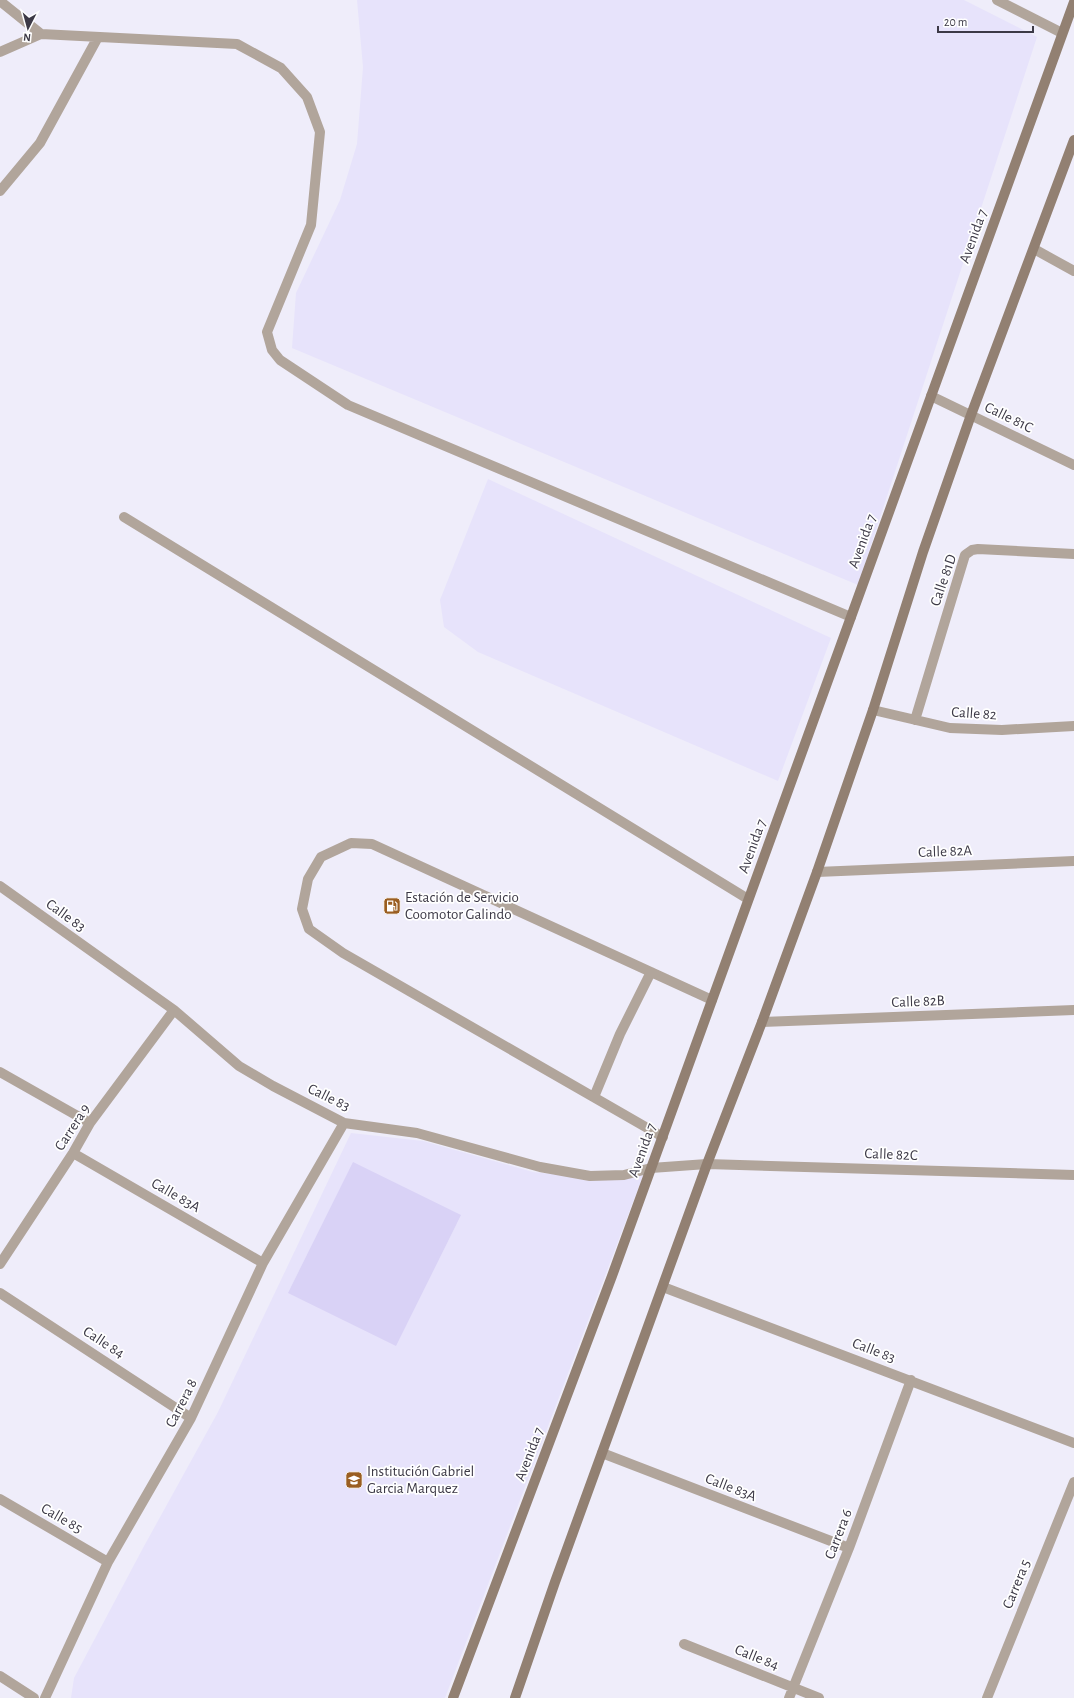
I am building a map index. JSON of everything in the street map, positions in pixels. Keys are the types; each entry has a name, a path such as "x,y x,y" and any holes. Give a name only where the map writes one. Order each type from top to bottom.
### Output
{"main road":[{"name":"Avenida 7","path":"453,1698 652,1168 850,617 1074,2"},
{"path":"515,1698 707,1164 762,1022 817,872 873,710 923,552 971,416 1074,140"}],"street":[{"path":"997,0 1062,33"},
{"path":"0,1 41,34"},
{"path":"0,52 41,34 237,44 281,68 307,96 320,132 312,225 267,332 272,350 280,360 348,404 850,617"},
{"path":"0,192 40,143 98,38"},
{"path":"1034,249 1074,271"},
{"name":"Calle 81C","path":"931,396 1074,465"},
{"path":"124,517 748,899"},
{"name":"Calle 81D","path":"915,720 965,555 972,550 978,549 1074,554"},
{"name":"Calle 82","path":"873,710 950,728 1002,730 1074,726"},
{"path":"663,1137 343,952 309,929 302,909 308,879 321,858 350,843 372,844 712,1000"},
{"name":"Calle 82A","path":"817,872 1074,861"},
{"name":"Calle 83","path":"0,886 174,1010 239,1066 273,1086 344,1123 417,1133 540,1167 590,1176 624,1175 652,1168 707,1164"},
{"path":"594,1097 620,1034 651,972"},
{"name":"Carrera 9","path":"1,1259 73,1153 90,1123 174,1010"},
{"name":"Calle 82B","path":"762,1022 1074,1010"},
{"path":"0,1072 90,1123"},
{"name":"Carrera 8","path":"45,1698 108,1562 191,1418 263,1263 344,1123"},
{"name":"Calle 83A","path":"73,1153 263,1263"},
{"name":"Calle 82C","path":"707,1164 1074,1175"},
{"name":"Calle 83","path":"663,1287 1074,1443"},
{"name":"Calle 84","path":"0,1293 191,1418"},
{"name":"Carrera 6","path":"789,1698 849,1548 911,1380"},
{"name":"Calle 83A","path":"602,1453 849,1548"},
{"name":"Carrera 5","path":"987,1698 1074,1482"},
{"name":"Calle 85","path":"0,1499 108,1562"},
{"name":"Calle 84","path":"684,1644 819,1698"},
{"path":"0,1676 34,1698"}],"shaded area":[{"path":"357,0 964,0 1037,37 858,585 292,348 296,293 340,200 357,144 363,67"},
{"path":"488,479 831,638 778,781 478,652 444,627 440,600"},
{"name":"Institución Gabriel Garcia Marquez","path":"351,1133 423,1141 533,1172 593,1178 644,1173 445,1698 71,1698 74,1678 143,1548 218,1412"}],"building":[{"path":"353,1162 461,1215 396,1346 288,1293"}],"place":[{"name":"Estación de Servicio Coomotor Galindo","path":"392,906"},
{"name":"Institución Gabriel Garcia Marquez","path":"354,1480"}]}
